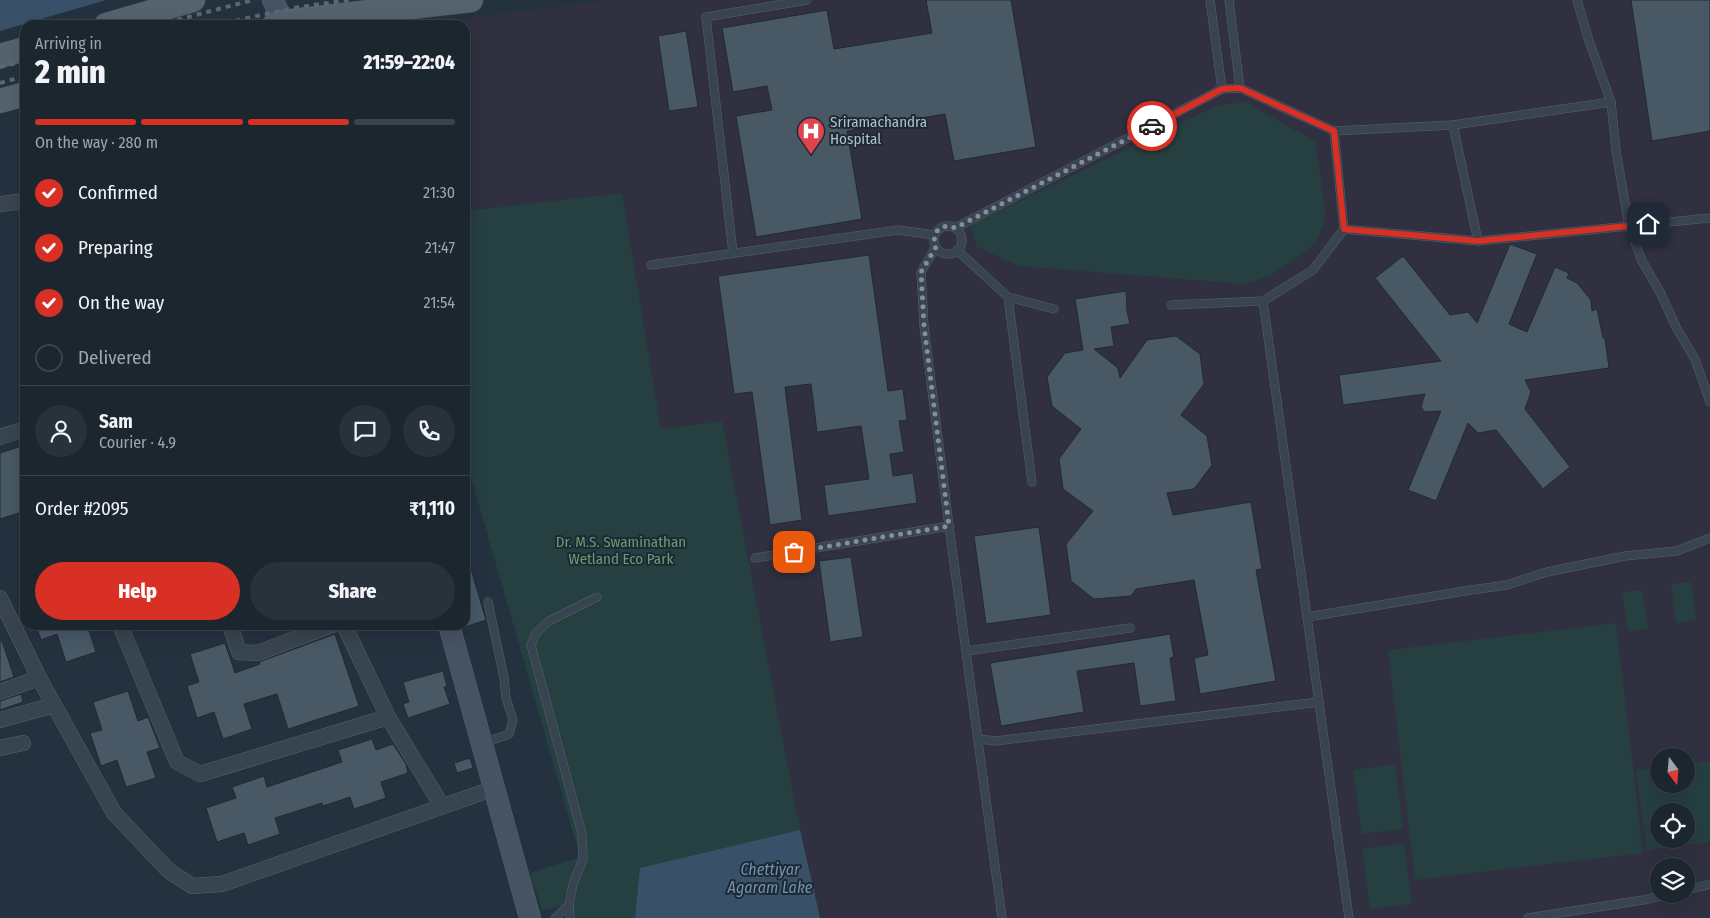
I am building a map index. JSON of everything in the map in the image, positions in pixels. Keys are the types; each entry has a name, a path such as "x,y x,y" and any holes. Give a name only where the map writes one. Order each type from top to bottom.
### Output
{"main road":[{"path":"123,20 193,0"},
{"path":"312,20 471,0"},
{"path":"0,56 20,50"},
{"path":"0,101 20,95"}],"street":[{"path":"273,0 279,20"},
{"path":"0,204 20,201"},
{"path":"0,437 20,431"},
{"path":"0,598 39,678 114,813 169,870 192,886 222,884 495,788"},
{"path":"122,630 178,762 200,774 388,717"},
{"path":"232,630 239,652 258,653 319,630"},
{"path":"346,630 388,717 442,806"},
{"path":"450,630 530,918"},
{"path":"0,692 39,678"},
{"path":"0,720 54,705"},
{"path":"0,748 23,743"}],"lane":[{"path":"733,253 706,18 807,0"},
{"path":"1210,0 1222,89"},
{"path":"1229,0 1240,88"},
{"path":"1577,0 1589,41 1611,102 1616,150 1629,227 1642,261 1660,292 1677,329 1695,359 1710,402"},
{"path":"955,228 1222,89 1240,88 1334,131 1453,126 1611,102"},
{"path":"1453,126 1478,241"},
{"path":"1171,305 1263,301 1313,270 1344,229 1334,131"},
{"path":"1344,229 1478,241 1710,218"},
{"path":"944,226 955,228 960,233 960,245 957,250 946,254 936,247 934,241 935,234 944,226"},
{"path":"651,265 898,230 935,234"},
{"path":"936,247 921,272 924,326 1002,918"},
{"path":"957,250 1008,297 1054,310"},
{"path":"1008,297 1032,482"},
{"path":"1263,301 1349,918"},
{"path":"755,558 949,526"},
{"path":"1307,617 1507,585 1548,572 1609,559 1677,551 1710,538"},
{"path":"570,918 569,905 573,884 583,859 582,834 531,645 536,633 549,621 597,597"},
{"path":"482,744 509,734 513,720 506,698 504,678 488,602"},
{"path":"967,651 1130,628"},
{"path":"978,739 995,741 1319,702"},
{"path":"1695,888 1710,884"},
{"path":"1528,918 1650,898"},
{"path":"555,918 569,905"}],"shaded area":[{"path":"610,0 1710,0 1710,918 820,918 795,804 722,421 661,429 622,193 470,210 470,20 457,20"}],"green space":[{"path":"1245,102 1315,141 1325,209 1324,223 1317,240 1306,252 1270,276 1244,284 1019,266 977,247 970,225 1218,105"},
{"name":"Dr. M.S. Swaminathan Wetland Eco Park","path":"622,193 661,429 722,421 795,804 820,918 570,918 569,905 542,910 530,873 580,857 470,473 470,210"},
{"path":"1691,582 1696,620 1676,623 1671,584"},
{"path":"1642,590 1648,629 1628,631 1622,592"},
{"path":"1616,623 1643,853 1415,880 1388,650"},
{"path":"1710,761 1710,842 1695,844 1695,803 1650,803 1650,848 1663,848 1647,850 1636,770 1650,768 1650,793 1695,793 1695,763"},
{"path":"1395,764 1403,829 1362,834 1353,770"},
{"path":"1404,843 1412,904 1370,909 1362,849"}],"water":[{"path":"0,0 106,0 38,20 20,20 20,25 0,31"},
{"name":"Chettiyar Agaram Lake","path":"800,830 820,918 635,918 640,868"}],"building":[{"path":"926,0 1011,0 1036,147 954,161 945,114 847,131 862,219 756,237 736,116 772,110 767,86 733,92 722,28 827,10 834,49 932,33"},
{"path":"1631,0 1710,0 1710,131 1652,141"},
{"path":"686,31 698,107 669,111 658,36"},
{"path":"1510,244 1537,254 1509,324 1527,332 1555,267 1569,273 1567,278 1577,283 1591,300 1592,311 1597,309 1603,338 1605,338 1609,368 1525,380 1531,392 1525,409 1570,467 1543,489 1496,430 1478,433 1468,423 1436,501 1408,490 1441,411 1425,412 1421,407 1425,394 1343,405 1339,375 1441,361 1375,278 1403,256 1450,315 1468,312 1477,323"},
{"path":"869,255 888,391 903,389 907,420 899,421 904,452 890,454 893,476 913,473 917,503 828,516 824,485 869,479 861,426 817,432 811,384 785,387 802,520 770,525 752,392 734,394 718,276"},
{"path":"1126,291 1130,324 1111,327 1114,346 1094,349 1118,368 1120,378 1147,340 1176,336 1200,354 1204,384 1181,415 1207,436 1212,465 1194,489 1167,493 1173,515 1251,502 1262,569 1256,570 1276,681 1200,694 1194,658 1208,655 1194,580 1136,589 1131,596 1094,599 1071,581 1066,544 1093,511 1063,489 1059,459 1081,429 1052,406 1047,377 1065,353 1083,350 1075,299"},
{"path":"20,447 20,513 0,519 0,453"},
{"path":"1039,527 1051,615 986,624 974,536"},
{"path":"851,557 863,637 830,642 819,561"},
{"path":"470,566 486,620 470,625"},
{"path":"38,630 89,630 96,652 66,662 57,634 41,640"},
{"path":"335,634 359,706 288,729 277,694 244,704 252,729 223,739 214,712 197,718 187,686 199,682 190,654 225,643 235,673 260,664 259,662"},
{"path":"1170,634 1174,657 1170,658 1176,701 1140,706 1134,663 1077,671 1084,712 1001,726 990,663"},
{"path":"0,641 2,641 14,677 0,682"},
{"path":"443,671 447,686 444,687 450,704 408,718 403,704 409,702 403,682"},
{"path":"128,691 138,721 148,717 160,748 147,752 156,778 126,787 117,760 101,766 90,733 102,730 93,702"},
{"path":"21,694 23,702 0,710 0,701"},
{"path":"372,739 376,750 393,744 406,764 408,773 381,782 386,798 354,809 350,797 323,806 322,803 275,818 280,834 248,845 244,833 217,842 206,808 236,798 232,787 264,776 267,787 342,762 338,750"},
{"path":"470,758 473,768 457,773 454,763"}],"railway":[{"path":"177,20 253,0"},
{"path":"239,20 293,8 349,0"},
{"path":"0,67 20,62"},
{"path":"0,83 20,77"}],"way so far":[{"path":"794,552 949,526 924,326 921,272 936,247 934,244 935,234 944,226 955,228 1152,126"}],"place":[{"name":"Sriramachandra Hospital","path":"811,155"}],"route":[{"path":"1152,126 1222,89 1240,88 1334,131 1344,229 1478,241 1648,224"}]}
